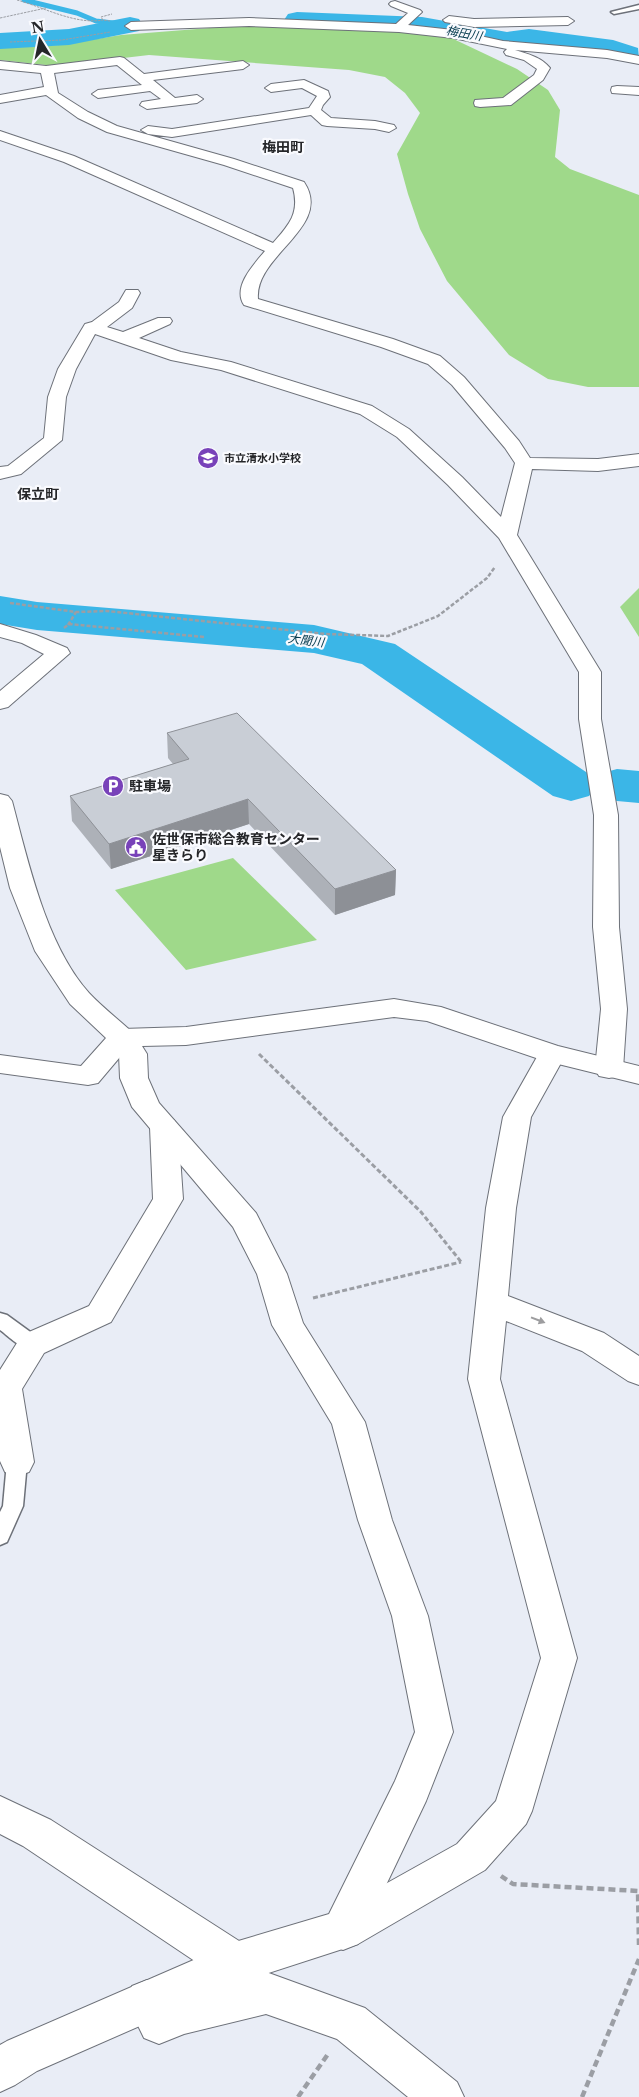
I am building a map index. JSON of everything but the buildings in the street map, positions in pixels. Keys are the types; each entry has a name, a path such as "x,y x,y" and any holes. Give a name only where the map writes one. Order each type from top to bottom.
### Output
{"street":[{"path":"395,4 416,12 399,28"},
{"path":"410,17 474,23 568,21"},
{"path":"131,26 249,22 399,28 453,34 503,45 607,54 639,60"},
{"path":"477,40 479,44 485,47 530,57 544,68 539,77 506,102 480,103"},
{"path":"0,64 46,70 120,61 172,102"},
{"path":"142,78 238,65 253,80 265,88 273,90 304,84 322,94 324,98 317,103 314,111"},
{"path":"46,70 49,76 52,95 83,116 112,129 245,167 299,185 304,201 303,210 295,224 253,278 248,293 250,302 387,343 434,360 464,388 513,445 524,463 515,494 511,541"},
{"path":"104,92 154,87"},
{"path":"0,99 51,90"},
{"path":"616,90 639,91"},
{"path":"147,105 197,99"},
{"path":"47,107 66,104 123,124 157,132 172,132 314,111 327,122 375,125 389,128"},
{"path":"0,135 69,159 274,249"},
{"path":"0,149 22,142"},
{"path":"95,328 126,305 132,293"},
{"path":"126,338 164,321"},
{"path":"0,473 14,470 53,440 56,397 67,370 91,327 177,356 225,366 366,410 403,433 455,481 511,541 590,672 590,719 606,815 606,927 614,1009 609,1069"},
{"path":"524,463 598,464 639,460"},
{"path":"0,630 41,645 59,654 0,702"},
{"path":"0,802 23,888 48,951 79,998 122,1038 134,1054 134,1078 146,1107 246,1220 272,1274 288,1325 348,1422 375,1520 410,1616 434,1732 412,1788 343,1930"},
{"path":"0,1064 88,1076 122,1038 186,1036 394,1008 432,1014 552,1054 639,1075"},
{"path":"0,2070 22,2056 235,1962 343,1930 471,1857 512,1811 559,1658 484,1379 501,1208 517,1117 552,1054"},
{"path":"17,1462 6,1388 33,1344 100,1314 168,1199 164,1127"},
{"path":"493,1303 593,1342 639,1372"},
{"path":"0,1814 37,1833 235,1962"},
{"path":"146,2001 159,2023 184,2013 266,1993 350,2023 442,2097"}],"lane":[{"path":"614,12 639,7"},
{"path":"0,1320 33,1344"},
{"path":"0,1536 13,1506 17,1462"}],"path":[{"path":"17,0 76,18 98,22 103,20"},
{"path":"0,18 47,8"},
{"path":"10,42 62,40 123,30 164,27 165,24"},
{"path":"10,603 76,612 107,611 326,634 388,636 438,616 488,578 503,557 511,541"},
{"path":"70,623 76,612"},
{"path":"41,645 69,624 204,637"},
{"path":"255,1050 421,1212 493,1303"},
{"path":"282,1306 461,1262"},
{"path":"471,1857 513,1884 638,1891 639,1945"},
{"path":"582,2097 639,1959"},
{"path":"298,2097 350,2023"}],"green space":[{"path":"235,26 361,29 443,34 517,69 548,90 560,110 555,157 570,169 639,195 639,387 588,387 548,379 509,355 447,281 420,229 397,154 420,113 405,93 385,77 349,70 149,55 55,66 0,60 0,44 16,43 19,47 59,45 121,35"},
{"path":"639,588 639,637 620,607"},
{"path":"233,858 317,940 186,970 115,890"}],"waterway":[{"path":"24,0 77,13 96,21 130,25"},
{"name":"梅田川","path":"297,20 422,25 507,40 529,37 613,48 628,54"},
{"name":"梅田川","path":"0,41 69,37 130,25"},
{"name":"大聞川","path":"0,610 37,616 314,639 378,654 571,785"},
{"name":"大聞川","path":"617,785 639,787"}],"place":[{"name":"市立清水小学校","path":"208,458"},
{"name":"駐車場","path":"113,786"},
{"name":"佐世保市総合教育センター 星きらり","path":"136,847"}],"district":[{"name":"梅田町","path":"283,147"},
{"name":"保立町","path":"38,494"}]}
